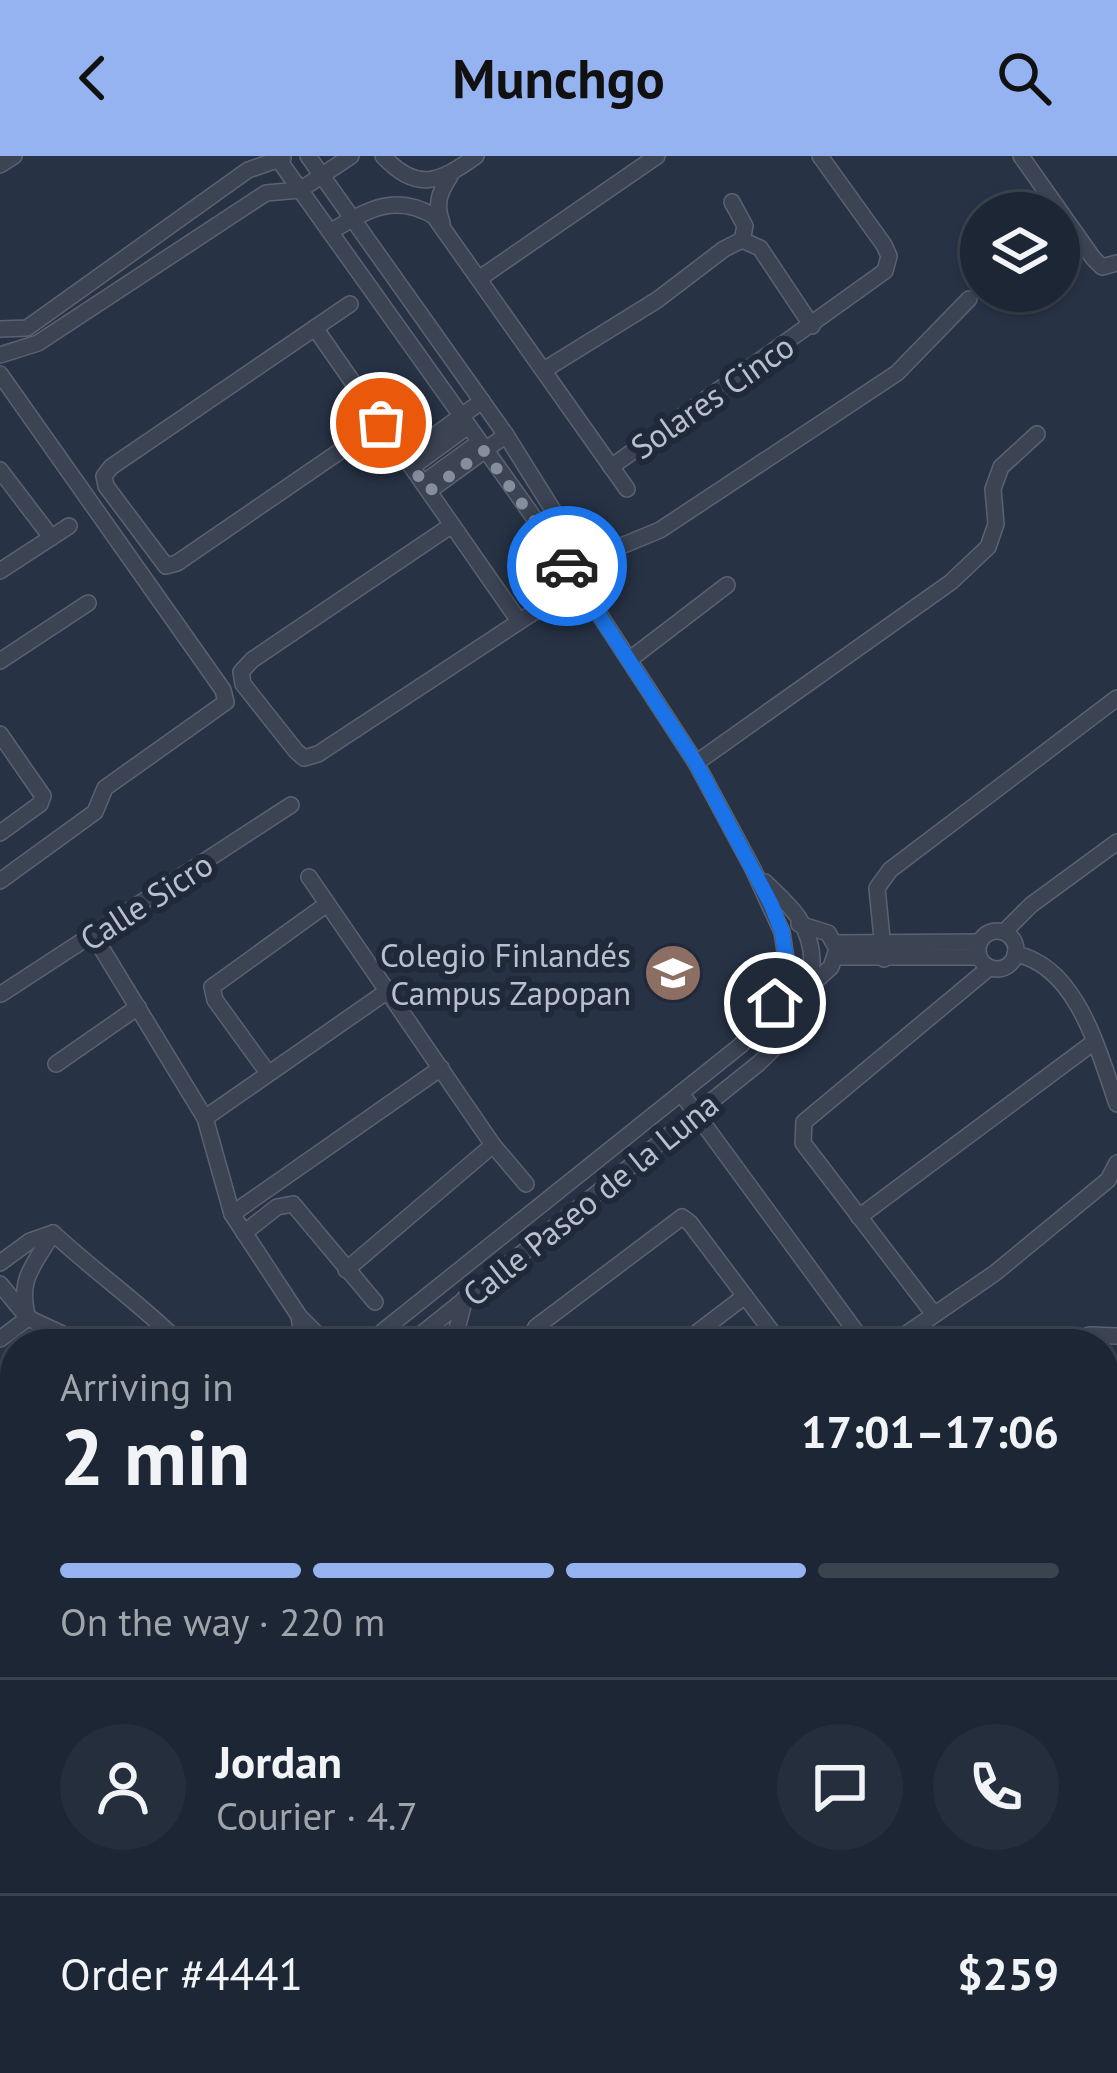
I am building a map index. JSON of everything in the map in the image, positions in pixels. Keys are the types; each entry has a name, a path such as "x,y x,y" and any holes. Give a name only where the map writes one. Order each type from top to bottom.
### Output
{"street":[{"path":"0,165 14,156"},
{"name":"Calle Paseo de la Luna","path":"308,156 506,435 560,523 565,562"},
{"path":"0,355 266,193 300,190 351,156"},
{"path":"383,156 413,178 450,176"},
{"path":"443,226 437,208 450,176 476,156"},
{"path":"480,278 657,156"},
{"name":"Solares Cinco","path":"611,467 878,279 889,264 884,245 820,156"},
{"path":"1022,156 1093,258 1102,267 1117,263"},
{"path":"0,329 32,336 248,170 280,157"},
{"name":"Calle Paseo de la Luna","path":"280,157 565,562 696,763 753,869 782,932 786,958 775,1003 741,1045 386,1329"},
{"path":"544,370 657,301 742,240 745,226 733,202"},
{"name":"Solares Cinco","path":"352,220 377,205 417,206 443,226 627,489"},
{"path":"330,232 352,220"},
{"name":"Solares Cinco","path":"742,240 760,248 812,326"},
{"path":"350,304 111,467 104,476 106,486 166,566 381,423"},
{"path":"565,562 660,530 897,373 960,308"},
{"path":"315,328 519,621"},
{"path":"0,374 223,690 226,702 105,788 95,812 0,881"},
{"path":"408,462 463,422 482,401"},
{"path":"696,763 951,583 988,547 996,524 993,489 1001,467 1037,434"},
{"path":"426,487 506,435"},
{"path":"0,470 51,537"},
{"path":"452,525 241,672 243,684 304,758 318,754 539,608"},
{"path":"0,572 69,526"},
{"path":"629,660 727,584"},
{"path":"0,661 88,603"},
{"path":"883,951 877,888 890,870 1117,698"},
{"path":"0,734 44,796 0,833"},
{"name":"Calle Sicro","path":"1,994 291,806"},
{"path":"933,1312 803,1143 804,1122 982,956 989,932 1004,932 1031,905 1117,842"},
{"name":"Calle Paseo de la Luna","path":"427,1329 696,1114 776,1048 791,1029 809,987 827,972 836,950 828,933 802,923 753,869"},
{"path":"309,878 493,1145 526,1184"},
{"path":"268,1073 215,1000 212,987 327,904"},
{"path":"782,932 802,923 811,949 809,987"},
{"path":"1004,932 1016,953"},
{"path":"94,936 205,1118 232,1214 312,1329"},
{"path":"836,950 982,956 1002,969 1016,953"},
{"path":"1016,953 1031,956 1052,971 1094,1042 1117,1104"},
{"path":"205,1118 389,990"},
{"path":"56,1064 138,1006"},
{"path":"859,1217 1094,1042"},
{"path":"232,1214 441,1068"},
{"path":"681,1093 854,1329"},
{"path":"346,1270 493,1145"},
{"path":"911,1329 995,1273 1108,1180 1117,1162"},
{"path":"244,1233 277,1207 293,1204 375,1302"},
{"path":"541,1205 556,1226"},
{"path":"536,1329 682,1217 770,1329"},
{"path":"0,1264 30,1240 53,1234"},
{"path":"28,1318 22,1297 24,1280 53,1234"},
{"path":"53,1234 166,1329"},
{"path":"0,1284 28,1318 52,1329"},
{"path":"702,1329 745,1296"},
{"path":"457,1329 465,1298"},
{"path":"299,1316 301,1329"},
{"path":"13,1329 28,1318"}],"way so far":[{"path":"381,423 429,491 484,451 567,566"}],"place":[{"name":"Colegio Finlandés Campus Zapopan","path":"673,973"}],"route":[{"path":"567,566 696,763 771,904 786,958 775,1003"}]}
